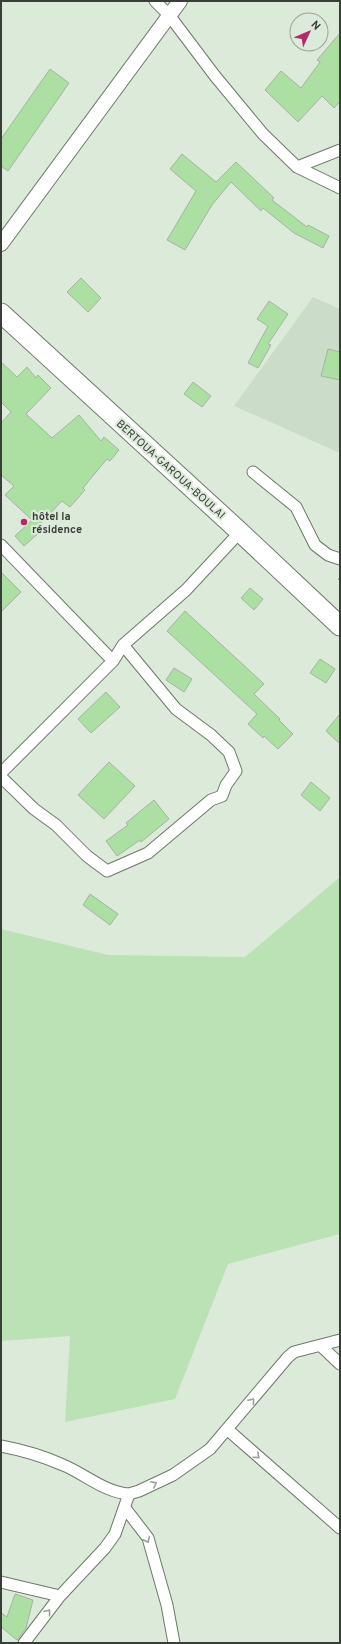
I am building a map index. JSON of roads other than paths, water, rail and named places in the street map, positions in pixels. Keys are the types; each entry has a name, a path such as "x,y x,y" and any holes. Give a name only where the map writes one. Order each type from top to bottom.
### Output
{"highway":[{"name":"BERTOUA-GAROUA-BOULAI","path":"1,313 240,532 340,626"}],"street":[{"path":"155,1 169,15 215,76 258,128 297,167 340,188"},
{"path":"1,244 180,1"},
{"path":"297,167 340,150"},
{"path":"253,472 296,507 315,545 328,555 340,559"},
{"path":"1,773 113,661 123,645 186,590 240,532"},
{"path":"2,547 113,661"},
{"path":"1,778 34,809 56,825 87,856 107,871 148,853 211,800 222,796 226,785 236,771 229,752 176,709 123,645"},
{"path":"1,1446 20,1450 63,1465 101,1486 119,1493 129,1494 139,1491 173,1475 210,1449 228,1430 288,1357 294,1352 340,1340"},
{"path":"321,1346 340,1364"},
{"path":"228,1430 340,1528"},
{"path":"24,1643 60,1596 105,1548 115,1534 129,1494"},
{"path":"125,1508 148,1538 167,1604 174,1643"},
{"path":"1,1582 60,1596"}],"place":[{"name":"hôtel la résidence","path":"24,522"}]}
